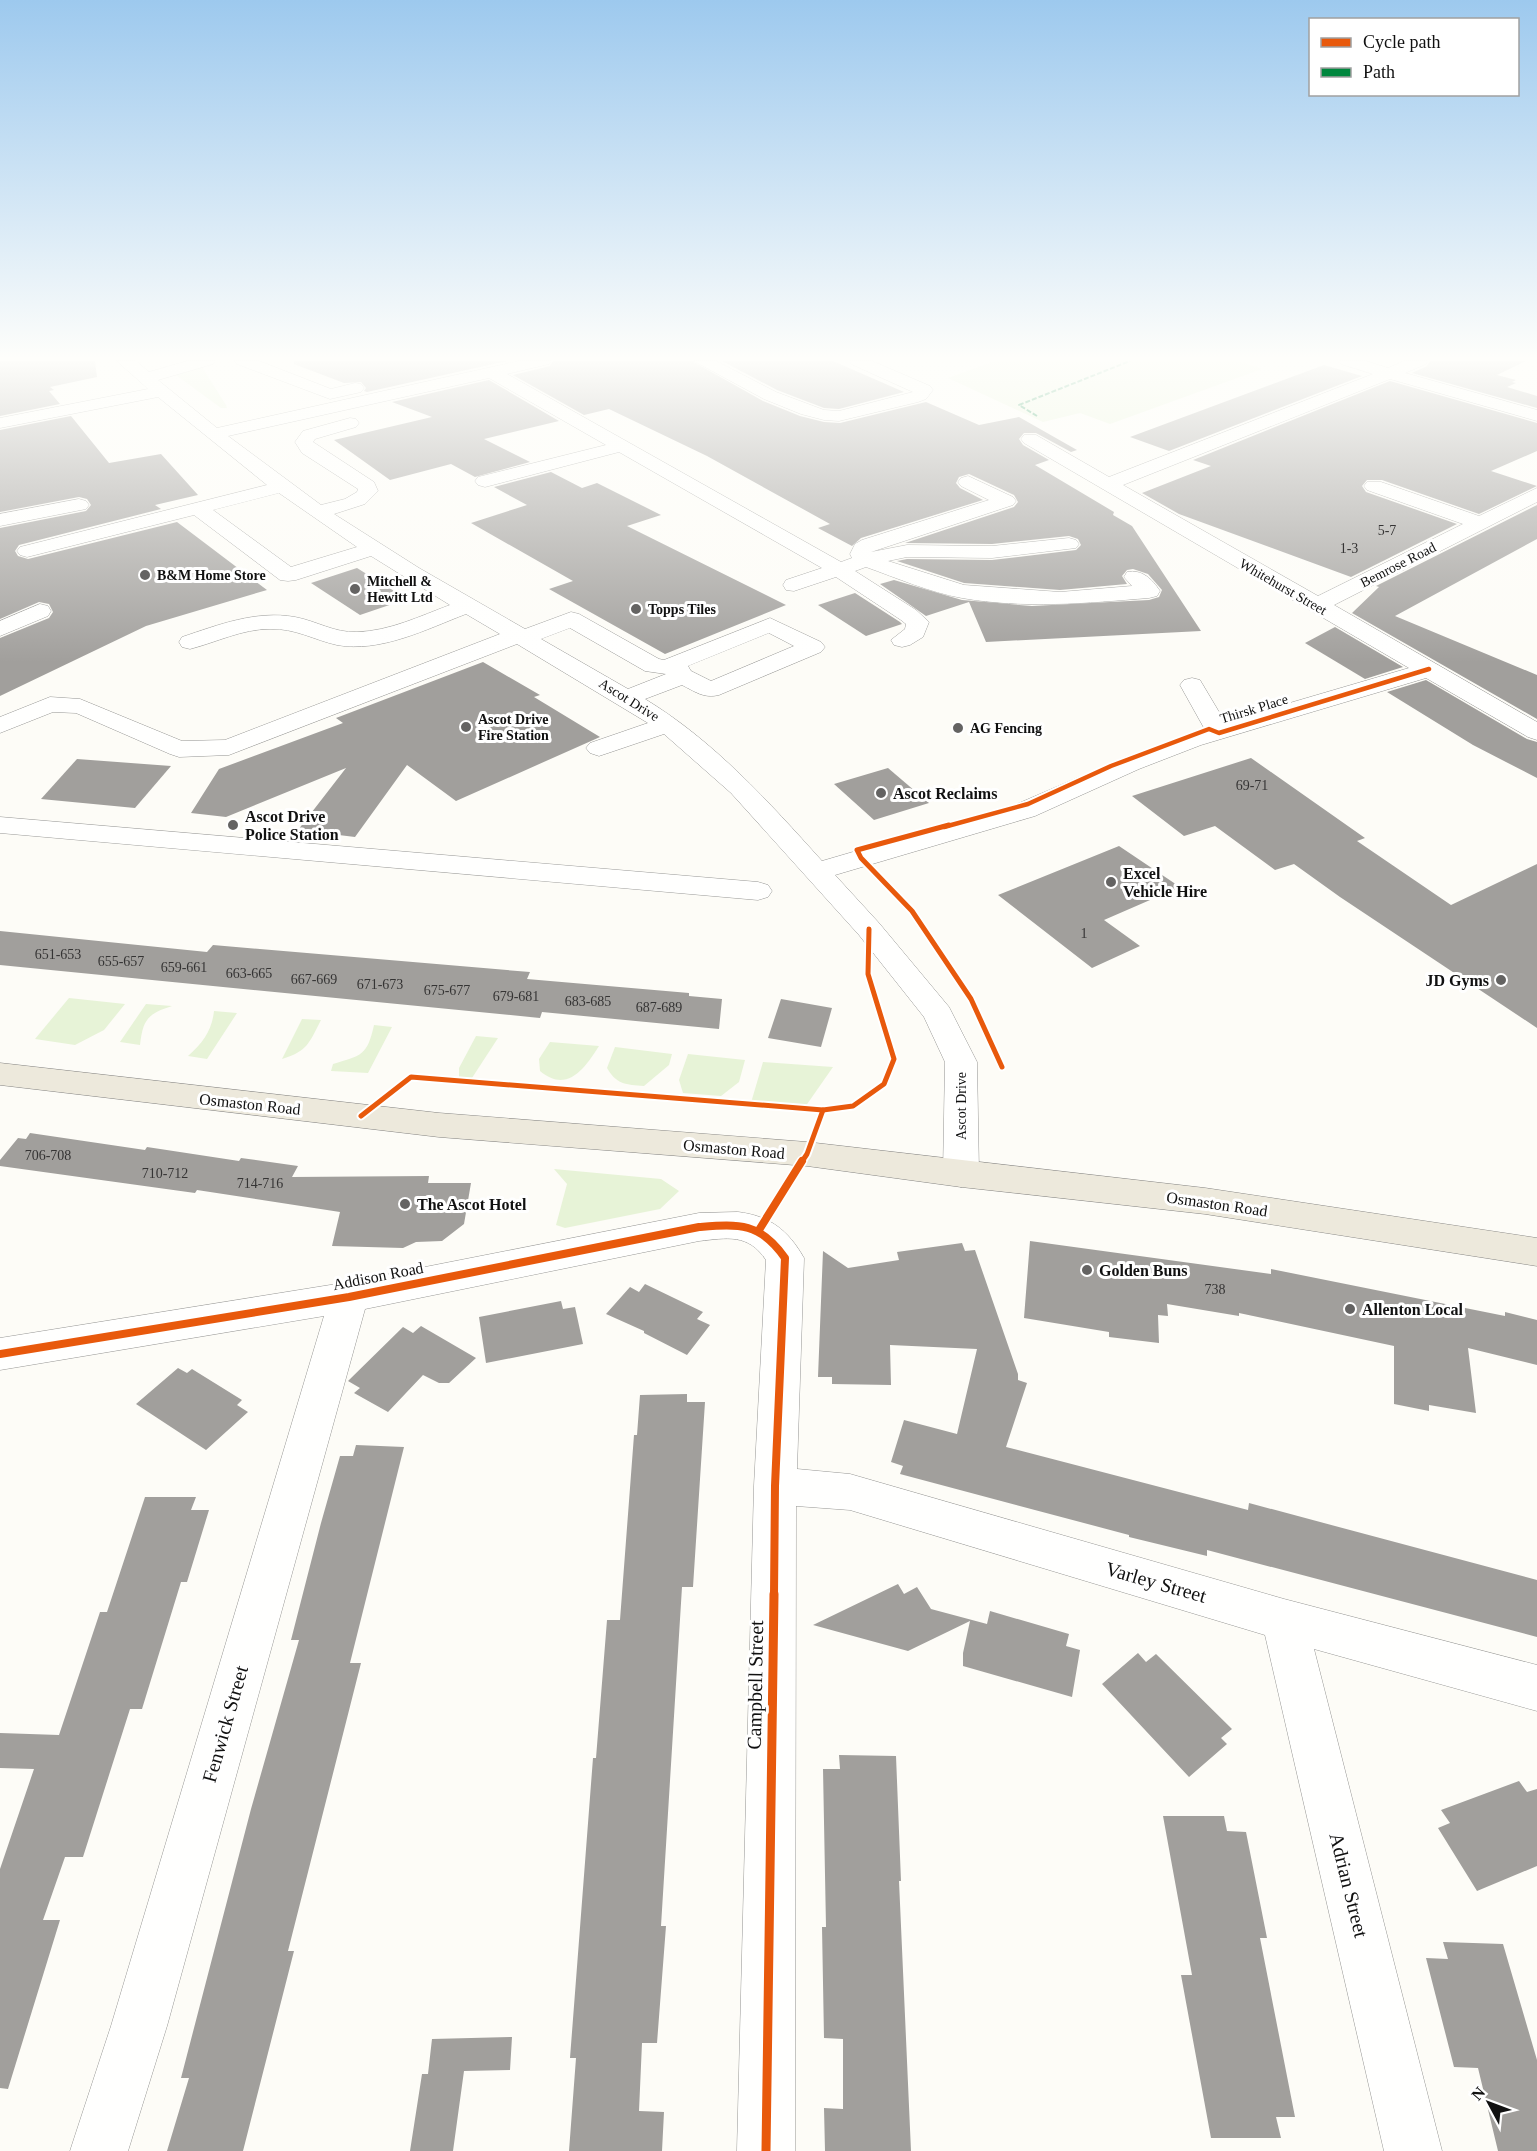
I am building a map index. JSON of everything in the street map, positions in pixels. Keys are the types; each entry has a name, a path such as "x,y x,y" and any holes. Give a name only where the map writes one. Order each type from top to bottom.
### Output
{"main road":[{"name":"Osmaston Road","path":"0,1074 439,1125 807,1154 961,1174 1205,1201 1537,1252"}],"street":[{"name":"Ascot Drive","path":"248,461 281,487 372,549 668,724 740,787 869,929 938,1014 960,1062 961,1174"},
{"path":"317,512 348,504 364,496 368,491 367,486 328,461"},
{"path":"485,482 563,461"},
{"path":"649,461 838,569 853,582 905,611 918,622 915,632 902,640"},
{"name":"Whitehurst Street","path":"1069,461 1537,732"},
{"path":"1108,484 1166,461"},
{"path":"968,482 1006,501 869,544 862,548 860,554 946,588 985,594 1060,598 1149,591 1135,577"},
{"path":"27,551 281,487"},
{"path":"1386,487 1480,523"},
{"name":"Bemrose Road","path":"1316,606 1537,494"},
{"path":"0,520 79,505"},
{"path":"199,508 288,575 372,549"},
{"path":"794,585 870,558 907,551 983,553 1069,543"},
{"path":"189,642 253,622 295,624 341,639 364,639 389,634 466,606"},
{"path":"0,628 40,610"},
{"path":"0,726 51,704 80,706 179,749 229,747 571,619 653,666 680,672 710,690 813,646 770,625 673,664 680,672"},
{"name":"Thirsk Place","path":"817,871 1026,810 1130,764 1219,733 1429,669"},
{"path":"626,698 680,672"},
{"path":"1192,685 1219,733"},
{"path":"599,748 668,724"},
{"path":"0,825 758,891"},
{"name":"Addison Road","path":"0,1354 349,1297 699,1227 740,1224 759,1230"},
{"name":"Campbell Street","path":"759,1230 775,1241 785,1258 774,1486 766,2151"},
{"name":"Fenwick Street","path":"99,2151 139,2026 349,1297"},
{"name":"Varley Street","path":"774,1486 850,1492 1284,1620 1537,1688"},
{"name":"Adrian Street","path":"1284,1620 1413,2151"}],"green space":[{"path":"69,998 125,1004 104,1030 75,1045 35,1039"},
{"path":"146,1004 172,1006 157,1012 148,1019 143,1029 140,1045 120,1042"},
{"path":"214,1011 237,1013 207,1059 188,1056 206,1036"},
{"path":"302,1019 321,1020 314,1035 303,1049 282,1059"},
{"path":"374,1025 392,1027 368,1073 331,1071 333,1064 357,1056 366,1049"},
{"path":"476,1036 498,1038 470,1081 459,1082 459,1068"},
{"path":"550,1042 599,1046 581,1070 567,1079 559,1080 540,1071 539,1059"},
{"path":"615,1047 672,1054 669,1065 644,1086 632,1085 622,1083 607,1068"},
{"path":"688,1054 745,1060 739,1082 721,1096 683,1093 679,1080"},
{"path":"763,1062 833,1067 803,1110 750,1106"},
{"path":"554,1169 661,1179 679,1191 660,1209 565,1228 556,1225 567,1184"}],"building":[{"path":"0,461 168,461 198,495 155,505 161,509 19,545 15,551 18,556 28,559 177,522 267,590 146,626 0,696 0,638 49,618 53,612 49,604 39,602 0,619 0,528 86,511 91,505 87,499 79,497 0,512"},
{"path":"364,461 530,462 475,477 451,464 390,480"},
{"path":"717,461 1045,461 1035,465 1114,512 1113,515 1132,526 1201,631 986,642 969,602 926,616 880,584 894,580 962,600 1032,606 1149,600 1159,597 1162,590 1148,574 1133,569 1127,570 1122,576 1127,584 1060,590 964,583 897,561 907,559 992,560 1076,550 1081,545 1078,539 1069,536 992,544 905,543 1014,507 1018,502 1014,495 969,474 959,477 956,483 960,488 983,500 861,538 852,546 818,528 830,524"},
{"path":"1197,461 1513,461 1491,471 1537,486 1479,514 1382,480 1367,480 1362,486 1366,492 1457,524 1351,577 1179,514 1142,493 1211,466"},
{"path":"551,472 582,488 597,483 661,515 627,526 786,605 665,654 549,589 573,581 471,523 527,505 494,487"},
{"path":"1537,505 1537,539 1395,616 1537,675 1537,719 1352,613 1379,587 1376,586"},
{"name":"Mitchell & Hewitt Ltd","path":"357,568 407,599 360,615 311,583"},
{"path":"855,593 902,624 866,636 818,605"},
{"path":"1335,627 1403,667 1365,679 1305,643"},
{"path":"483,662 540,695 534,697 600,737 456,801 407,765 355,837 298,830 346,768 226,817 191,813 219,769 343,723 336,718"},
{"path":"1426,680 1527,739 1537,742 1537,778 1473,745 1387,692"},
{"path":"1251,758 1365,838 1357,841 1451,905 1537,864 1537,1028 1294,864 1275,870 1215,826 1184,836 1132,796"},
{"path":"77,759 171,766 135,808 41,799"},
{"name":"Ascot Reclaims","path":"888,768 929,803 874,820 834,784"},
{"path":"1119,846 1180,887 1104,920 1140,946 1092,968 998,895"},
{"path":"0,931 207,952 213,945 530,972 527,979 689,993 689,996 722,999 719,1029 542,1012 540,1018 0,965"},
{"path":"781,999 832,1008 821,1047 768,1038"},
{"path":"30,1133 145,1150 147,1147 239,1161 241,1158 298,1166 292,1177 429,1176 428,1183 471,1183 464,1224 442,1241 416,1242 403,1248 332,1246 340,1212 197,1190 195,1193 0,1166 0,1160 18,1138 26,1139"},
{"path":"1030,1241 1271,1274 1271,1269 1505,1316 1505,1312 1537,1320 1537,1365 1468,1348 1476,1413 1429,1405 1429,1411 1394,1404 1394,1346 1239,1313 1239,1316 1167,1304 1168,1316 1158,1315 1159,1343 1109,1337 1109,1332 1024,1318"},
{"path":"962,1243 965,1251 975,1250 1018,1374 1018,1380 1027,1383 1006,1447 1248,1510 1249,1503 1537,1580 1537,1637 1207,1550 1207,1556 1129,1537 1129,1535 900,1474 903,1466 891,1462 904,1420 957,1434 977,1349 890,1345 891,1385 832,1384 832,1377 818,1377 823,1251 848,1268 899,1260 897,1252"},
{"path":"645,1284 703,1312 697,1319 710,1325 687,1355 644,1331 606,1314 630,1287 639,1292"},
{"path":"561,1301 563,1309 575,1307 583,1344 486,1363 479,1317"},
{"path":"421,1326 476,1358 449,1383 439,1383 423,1375 388,1412 354,1393 360,1388 348,1381 403,1327 413,1333"},
{"path":"178,1368 187,1373 192,1369 242,1400 237,1405 248,1412 206,1450 136,1404"},
{"path":"687,1394 687,1402 705,1402 693,1587 682,1587 661,1926 666,1926 657,2043 642,2043 639,2111 664,2112 662,2151 569,2151 576,2058 570,2058 593,1758 596,1758 607,1620 620,1620 634,1435 637,1435 640,1395"},
{"path":"356,1445 404,1447 350,1663 361,1663 288,1951 294,1951 243,2151 167,2151 189,2078 181,2078 251,1809 299,1640 291,1640 321,1523 340,1456 353,1456"},
{"path":"145,1497 196,1497 191,1510 209,1510 187,1582 181,1582 142,1709 130,1709 83,1857 65,1857 43,1920 60,1920 8,2089 0,2088 0,1869 34,1769 0,1768 0,1733 59,1735 100,1612 107,1612"},
{"path":"898,1584 904,1594 917,1587 931,1609 987,1624 990,1611 1069,1634 1066,1646 1080,1650 1072,1697 963,1666 963,1653 970,1621 908,1651 813,1625"},
{"path":"1138,1653 1146,1662 1156,1654 1232,1729 1221,1738 1227,1744 1189,1777 1102,1684"},
{"path":"839,1755 896,1756 911,2151 825,2151 824,2108 843,2109 843,2039 824,2038 822,1927 826,1927 823,1769 840,1769"},
{"path":"1519,1781 1527,1792 1537,1789 1537,1866 1477,1891 1438,1828 1450,1823 1441,1810"},
{"path":"1163,1816 1224,1816 1227,1831 1246,1832 1267,1938 1260,1938 1295,2117 1276,2117 1281,2138 1211,2138 1181,1975 1192,1975"},
{"path":"1443,1942 1503,1944 1537,2060 1537,2151 1498,2151 1478,2068 1454,2067 1426,1958 1448,1959"},
{"path":"512,2037 510,2070 464,2071 453,2151 410,2151 422,2074 428,2074 432,2039"}],"cycle path":[{"path":"1002,1067 971,999 912,911 861,858 857,850 1028,804 1111,766 1209,729 1219,733 1429,669"},
{"path":"361,1116 411,1077 823,1110 853,1106 884,1084 894,1059 868,974 869,929"},
{"path":"759,1230 807,1154 823,1110"},
{"path":"0,1354 349,1297 699,1227 726,1225 748,1227 758,1230 776,1245 785,1258 775,1486 766,2151"}],"place":[{"name":"B&M Home Store","path":"145,575"},
{"name":"Mitchell & Hewitt Ltd","path":"355,589"},
{"name":"Topps Tiles","path":"636,609"},
{"name":"Ascot Drive Fire Station","path":"466,727"},
{"name":"AG Fencing","path":"958,728"},
{"name":"Ascot Reclaims","path":"881,793"},
{"name":"Ascot Drive Police Station","path":"233,825"},
{"name":"Excel Vehicle Hire","path":"1111,882"},
{"name":"JD Gyms","path":"1501,980"},
{"name":"The Ascot Hotel","path":"405,1204"},
{"name":"Golden Buns","path":"1087,1270"},
{"name":"Allenton Local","path":"1350,1309"}]}
